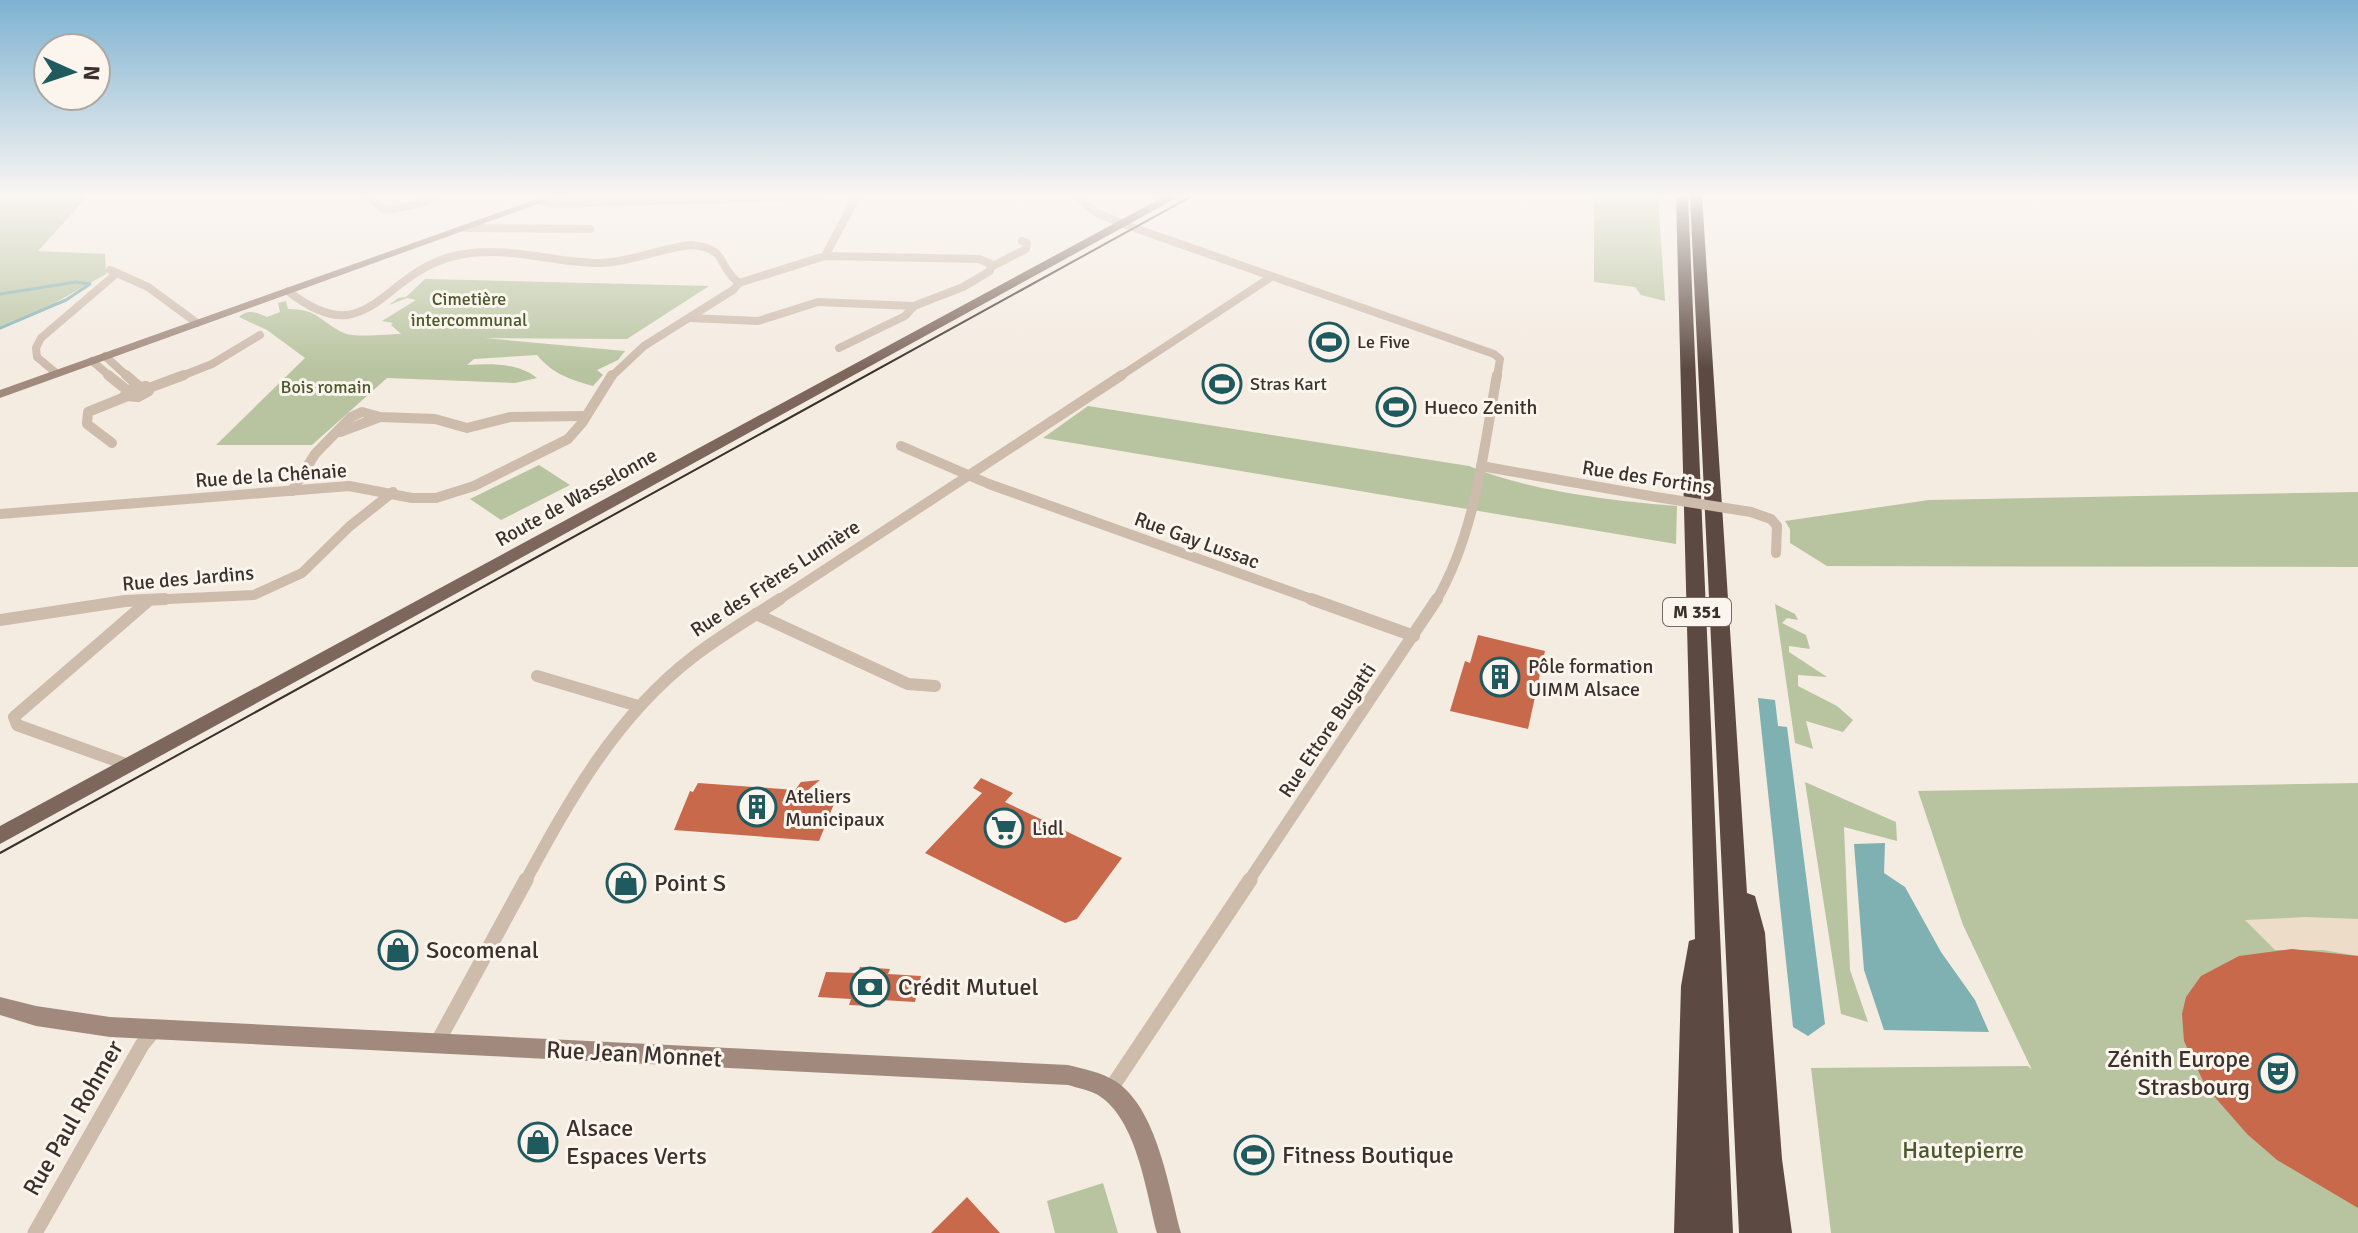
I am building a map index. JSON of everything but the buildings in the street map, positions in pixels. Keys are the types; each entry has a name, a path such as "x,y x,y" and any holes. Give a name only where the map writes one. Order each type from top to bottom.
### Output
{"highway":[{"path":"1677,254 1687,321"},
{"name":"M 351","path":"1684,254 1718,1233"},
{"name":"M 351","path":"1698,254 1754,1233"},
{"path":"1731,822 1752,933 1767,1159 1777,1233"},
{"path":"1689,1233 1694,986 1706,889"}],"main road":[{"name":"Route de Wasselonne","path":"0,836 1069,254"}],"street":[{"path":"0,394 394,254"},
{"path":"288,291 325,315 352,315 431,263 471,254"},
{"path":"527,254 555,261 587,263 617,262 651,254"},
{"path":"719,254 732,280 739,283"},
{"path":"690,318 758,321 818,302 914,306 938,299 987,274 991,267 1017,254"},
{"path":"1205,254 1271,277"},
{"name":"Rue de la Chênaie","path":"0,514 349,486 422,499 440,499 461,492 568,439 579,430 617,369 635,353 739,283 825,256 979,259 988,261 991,267"},
{"path":"56,373 37,357 36,348 41,338 114,272 148,287 197,323"},
{"name":"Rue Ettore Bugatti","path":"1110,1090 1414,636 1457,562 1469,529 1500,359 1494,354 1271,277"},
{"name":"Rue des Frères Lumière","path":"437,1043 577,786 600,751 638,706 692,657 1271,277"},
{"path":"839,348 905,316 914,306"},
{"path":"145,387 212,364 260,335"},
{"path":"98,358 145,387"},
{"path":"98,358 126,394"},
{"path":"112,443 87,424 88,412 126,394 142,396 145,387"},
{"path":"292,491 315,454 330,438 380,417 435,419 467,428 510,417 586,416"},
{"name":"Rue Gay Lussac","path":"901,446 968,476 1414,636"},
{"name":"Rue des Fortins","path":"1481,466 1751,512 1771,519 1777,526 1776,553"},
{"name":"Rue des Jardins","path":"0,620 125,601 254,595 302,573 350,526 393,492"},
{"path":"128,765 17,725 14,717 147,602"},
{"path":"756,614 908,684 935,686"},
{"path":"537,676 638,706"},
{"name":"Rue Jean Monnet","path":"0,1006 63,1021 155,1029 1068,1075 1092,1081 1110,1090"},
{"name":"Rue Paul Rohmer","path":"35,1233 142,1045 155,1029"},
{"path":"1110,1090 1129,1110 1139,1133 1169,1233"}],"green space":[{"path":"0,254 105,254 106,274 53,304 0,326"},
{"path":"1594,254 1662,254 1665,301 1641,295 1635,287 1594,282"},
{"path":"425,279 709,286 627,339 485,338 625,351 618,360 597,370 603,375 593,386 562,375 537,355 474,359 467,365 512,367 537,378 515,383 387,378 312,445 216,445 305,358 267,330 239,317 242,314 253,312 267,317 280,312 278,303 286,301 288,309 313,314 344,333 363,336 401,334 391,325 393,323 382,321 416,300 407,298 389,305 398,298 406,297"},
{"path":"1088,406 1469,466 1517,482 1571,494 1677,506 1676,544 1043,438"},
{"path":"539,465 570,485 501,520 470,499"},
{"path":"2358,492 2358,567 1827,566 1790,543 1790,529 1785,521 1929,500"},
{"path":"1775,604 1795,614 1798,620 1787,618 1782,623 1806,635 1810,649 1789,646 1789,652 1827,677 1798,675 1798,686 1837,706 1853,720 1843,732 1806,721 1813,749 1795,743"},
{"path":"1805,782 1896,822 1897,841 1844,827 1850,970 1868,1022 1841,1014"},
{"name":"Hautepierre","path":"2358,783 2358,1233 1831,1233 1811,1068 2028,1066 2032,1070 1963,925 1918,791"},
{"path":"1103,1183 1118,1233 1055,1233 1047,1201"}],"shaded area":[{"path":"2306,917 2358,919 2358,956 2323,950 2275,950 2245,920"}],"water":[{"path":"1758,698 1775,700 1778,726 1787,727 1825,1024 1808,1036 1793,1027"},
{"path":"1885,843 1884,873 1905,887 1941,952 1975,1000 1989,1032 1884,1030 1864,970 1854,844"}],"waterway":[{"path":"0,294 76,282 90,284 66,300 0,328"}],"tram line":[{"path":"0,853 1088,254"}],"place":[{"name":"Le Five","path":"1329,342"},
{"name":"Stras Kart","path":"1222,384"},
{"name":"Hueco Zenith","path":"1396,407"},
{"name":"Pôle formation UIMM Alsace","path":"1500,677"},
{"name":"Ateliers Municipaux","path":"757,807"},
{"name":"Lidl","path":"1004,828"},
{"name":"Point S","path":"626,883"},
{"name":"Socomenal","path":"398,950"},
{"name":"Crédit Mutuel","path":"870,987"},
{"name":"Zénith Europe Strasbourg","path":"2278,1073"},
{"name":"Alsace Espaces Verts","path":"538,1142"},
{"name":"Fitness Boutique","path":"1254,1155"}],"park label":[{"name":"Cimetière intercommunal","path":"469,309"},
{"name":"Bois romain","path":"326,387"}]}
